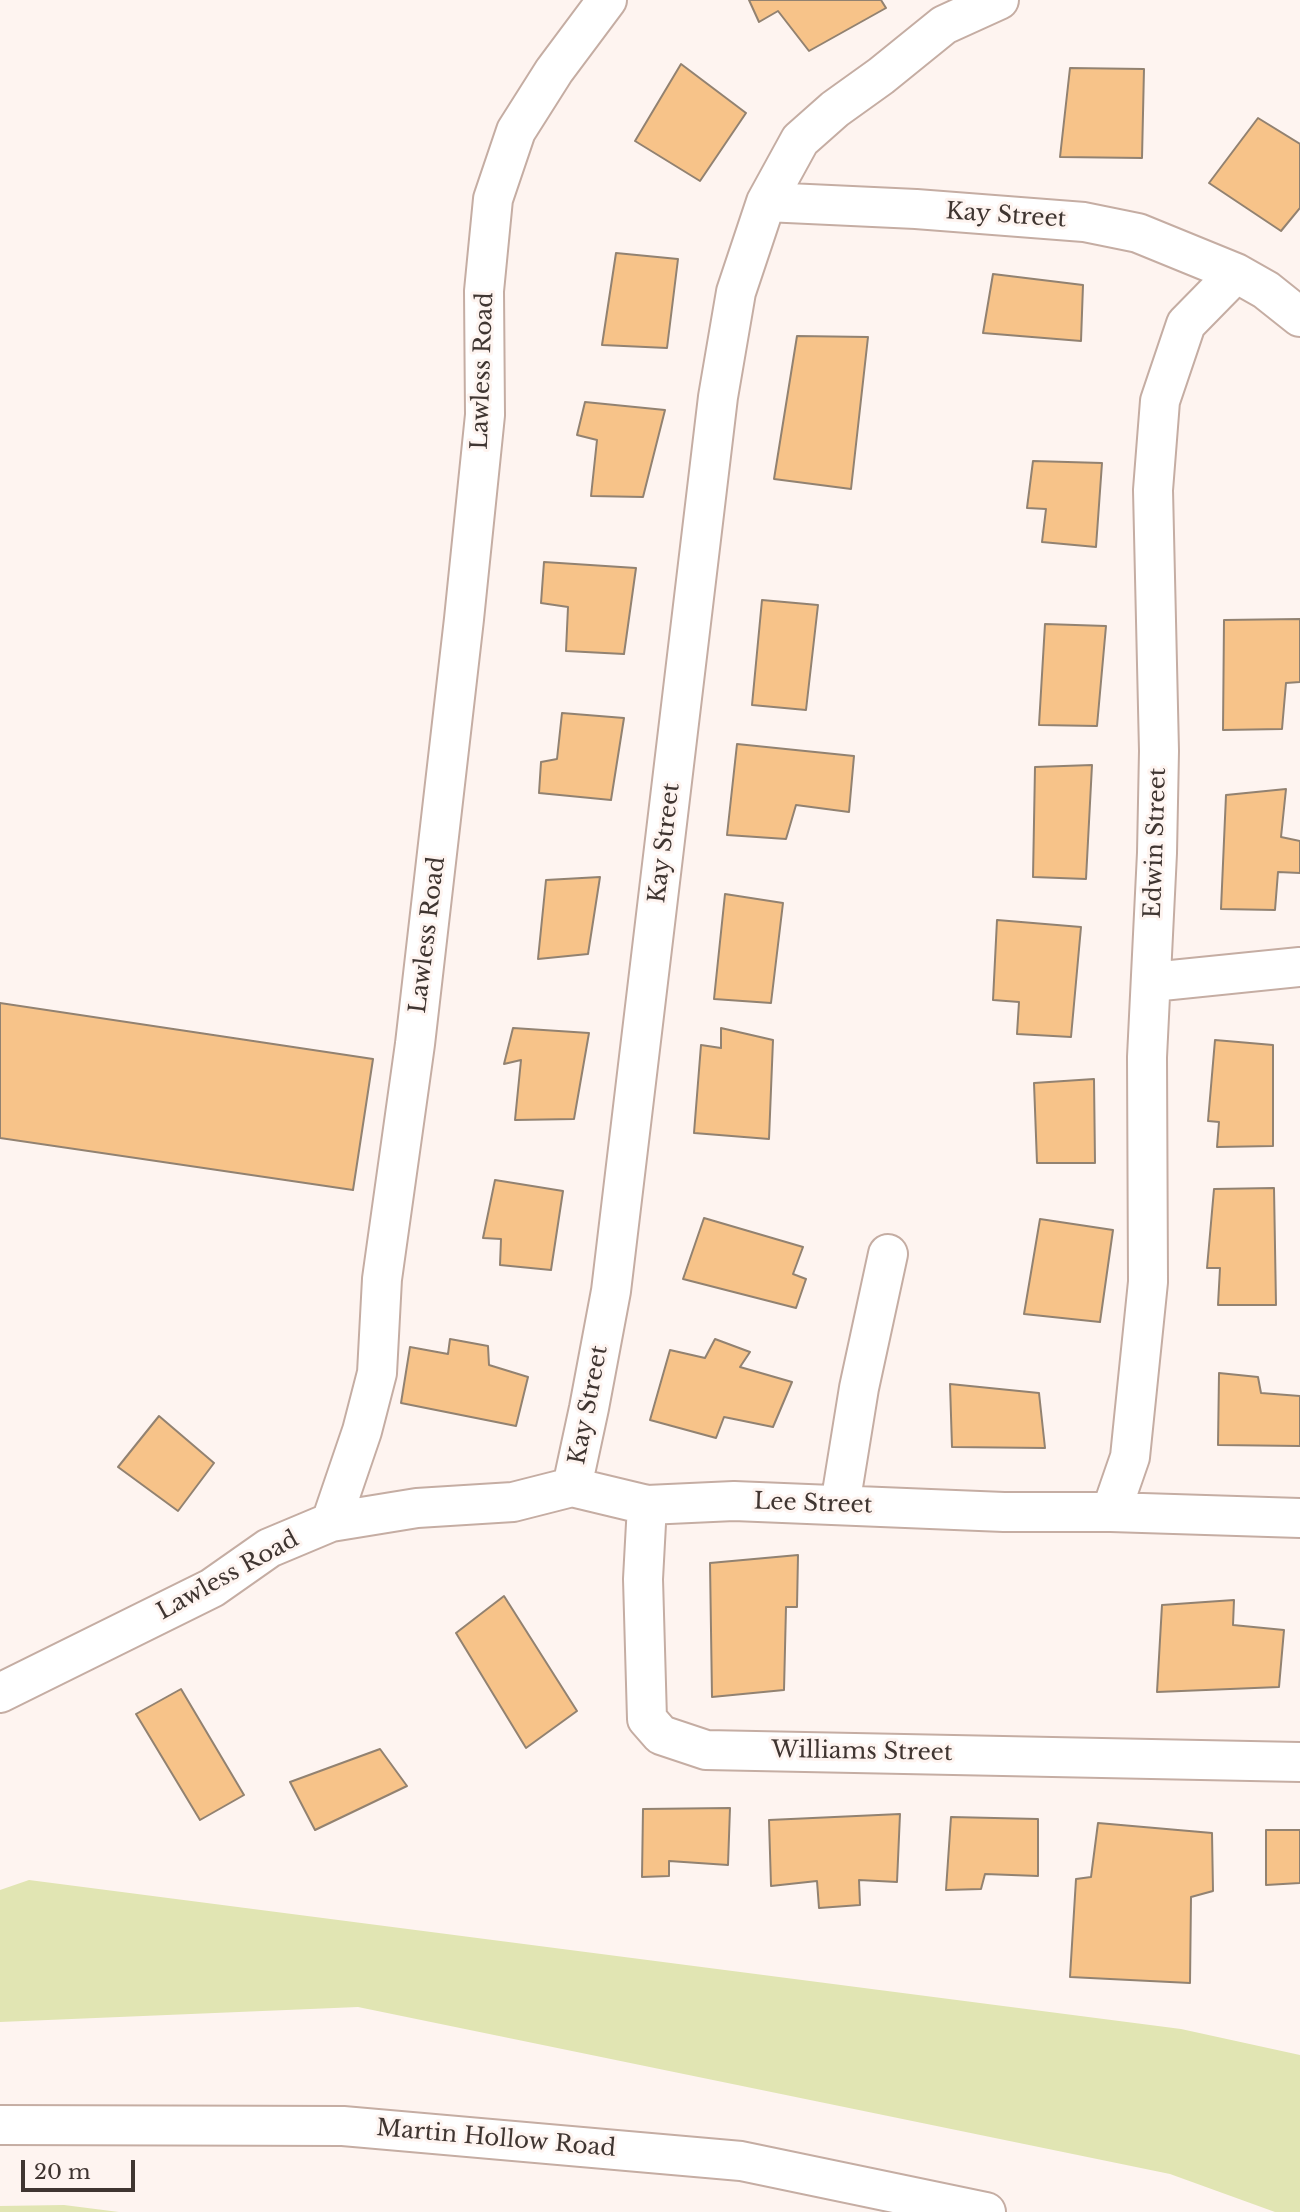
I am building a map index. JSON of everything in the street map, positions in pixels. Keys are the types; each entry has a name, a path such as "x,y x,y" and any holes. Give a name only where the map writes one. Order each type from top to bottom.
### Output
{"street":[{"name":"Lawless Road","path":"0,1693 212,1588 269,1548 331,1522 362,1431 377,1373 382,1279 415,1044 485,415 484,290 493,199 516,131 554,71 607,0"},
{"name":"Kay Street","path":"572,1487 611,1291 718,397 736,292 766,202 800,140 944,25 999,0"},
{"name":"Kay Street","path":"766,202 916,209 1084,222 1138,233 1236,273"},
{"path":"1236,273 1266,290 1300,317"},
{"name":"Edwin Street","path":"1111,1511 1130,1457 1148,1282 1147,1056 1159,751 1153,490 1160,401 1186,324 1236,273"},
{"path":"1152,982 1300,967"},
{"path":"840,1505 859,1388 888,1254"},
{"name":"Lee Street","path":"331,1522 417,1508 513,1502 572,1487 647,1505 734,1502 1003,1512 1111,1511 1300,1518"},
{"name":"Williams Street","path":"647,1505 643,1579 644,1674 647,1719 661,1735 706,1750 1300,1762"},
{"name":"Martin Hollow Road","path":"0,2125 343,2126 699,2157 741,2161 986,2212"}],"green space":[{"path":"29,1880 1181,2029 1300,2055 1300,2212 1275,2212 1170,2174 358,2007 0,2022 0,1890"},
{"path":"64,2205 119,2212 0,2212 0,2206"}],"building":[{"path":"749,0 881,0 886,8 809,51 778,11 759,22"},
{"path":"681,64 746,113 700,181 635,141"},
{"path":"1070,68 1144,69 1142,158 1060,157"},
{"path":"1258,118 1300,144 1300,208 1281,231 1209,183"},
{"path":"616,253 678,259 667,348 602,345"},
{"path":"993,274 1083,285 1081,341 983,333"},
{"path":"797,336 868,337 851,489 774,479"},
{"path":"585,402 665,410 643,497 591,496 597,440 577,435"},
{"path":"1033,461 1102,463 1096,547 1042,542 1046,509 1027,508"},
{"path":"544,562 636,568 624,654 566,651 568,607 541,603"},
{"path":"762,600 818,605 806,710 752,705"},
{"path":"1300,619 1300,682 1286,683 1282,729 1223,730 1224,620"},
{"path":"1045,624 1106,626 1097,726 1039,725"},
{"path":"562,713 624,718 611,800 539,793 541,762 557,759"},
{"path":"737,744 854,756 849,812 796,805 786,839 727,835"},
{"path":"1092,765 1086,879 1033,877 1035,767"},
{"path":"1286,789 1281,837 1300,841 1300,873 1278,872 1275,910 1221,909 1226,795"},
{"path":"600,877 588,954 538,959 546,880"},
{"path":"725,894 783,903 771,1003 714,999"},
{"path":"997,920 1081,927 1071,1037 1017,1034 1019,1002 993,1000"},
{"path":"0,1003 373,1059 353,1190 0,1138"},
{"path":"513,1028 589,1033 574,1119 515,1120 521,1060 504,1064"},
{"path":"721,1028 773,1040 769,1139 694,1133 701,1045 721,1048"},
{"path":"1215,1040 1273,1045 1273,1146 1217,1147 1219,1122 1208,1121"},
{"path":"1094,1079 1095,1163 1037,1163 1034,1083"},
{"path":"495,1180 563,1191 551,1270 500,1265 501,1239 483,1238"},
{"path":"1274,1188 1276,1305 1218,1305 1220,1268 1207,1268 1214,1189"},
{"path":"704,1218 803,1247 793,1274 806,1279 796,1308 683,1279"},
{"path":"1040,1219 1113,1230 1100,1322 1024,1314"},
{"path":"450,1339 488,1346 489,1365 528,1377 516,1426 401,1403 410,1347 448,1354"},
{"path":"715,1339 750,1352 740,1367 792,1382 773,1427 724,1417 716,1438 650,1420 670,1350 705,1358"},
{"path":"1219,1373 1258,1377 1261,1393 1300,1396 1300,1446 1218,1445"},
{"path":"950,1384 1039,1393 1045,1448 952,1447"},
{"path":"159,1416 214,1463 178,1511 118,1467"},
{"path":"798,1555 797,1607 786,1607 784,1690 712,1697 710,1563"},
{"path":"504,1596 577,1711 526,1748 456,1633"},
{"path":"1234,1600 1233,1625 1284,1630 1279,1687 1157,1692 1162,1605"},
{"path":"181,1689 244,1795 200,1820 136,1714"},
{"path":"380,1749 407,1786 315,1830 290,1782"},
{"path":"730,1808 728,1865 669,1861 669,1876 642,1877 643,1809"},
{"path":"900,1814 897,1882 859,1880 860,1905 819,1908 817,1881 771,1886 769,1820"},
{"path":"951,1817 1038,1819 1038,1876 985,1874 981,1889 946,1890"},
{"path":"1098,1823 1212,1833 1213,1891 1191,1897 1190,1983 1070,1977 1076,1879 1091,1877"},
{"path":"1266,1830 1300,1830 1300,1883 1266,1885"}]}
